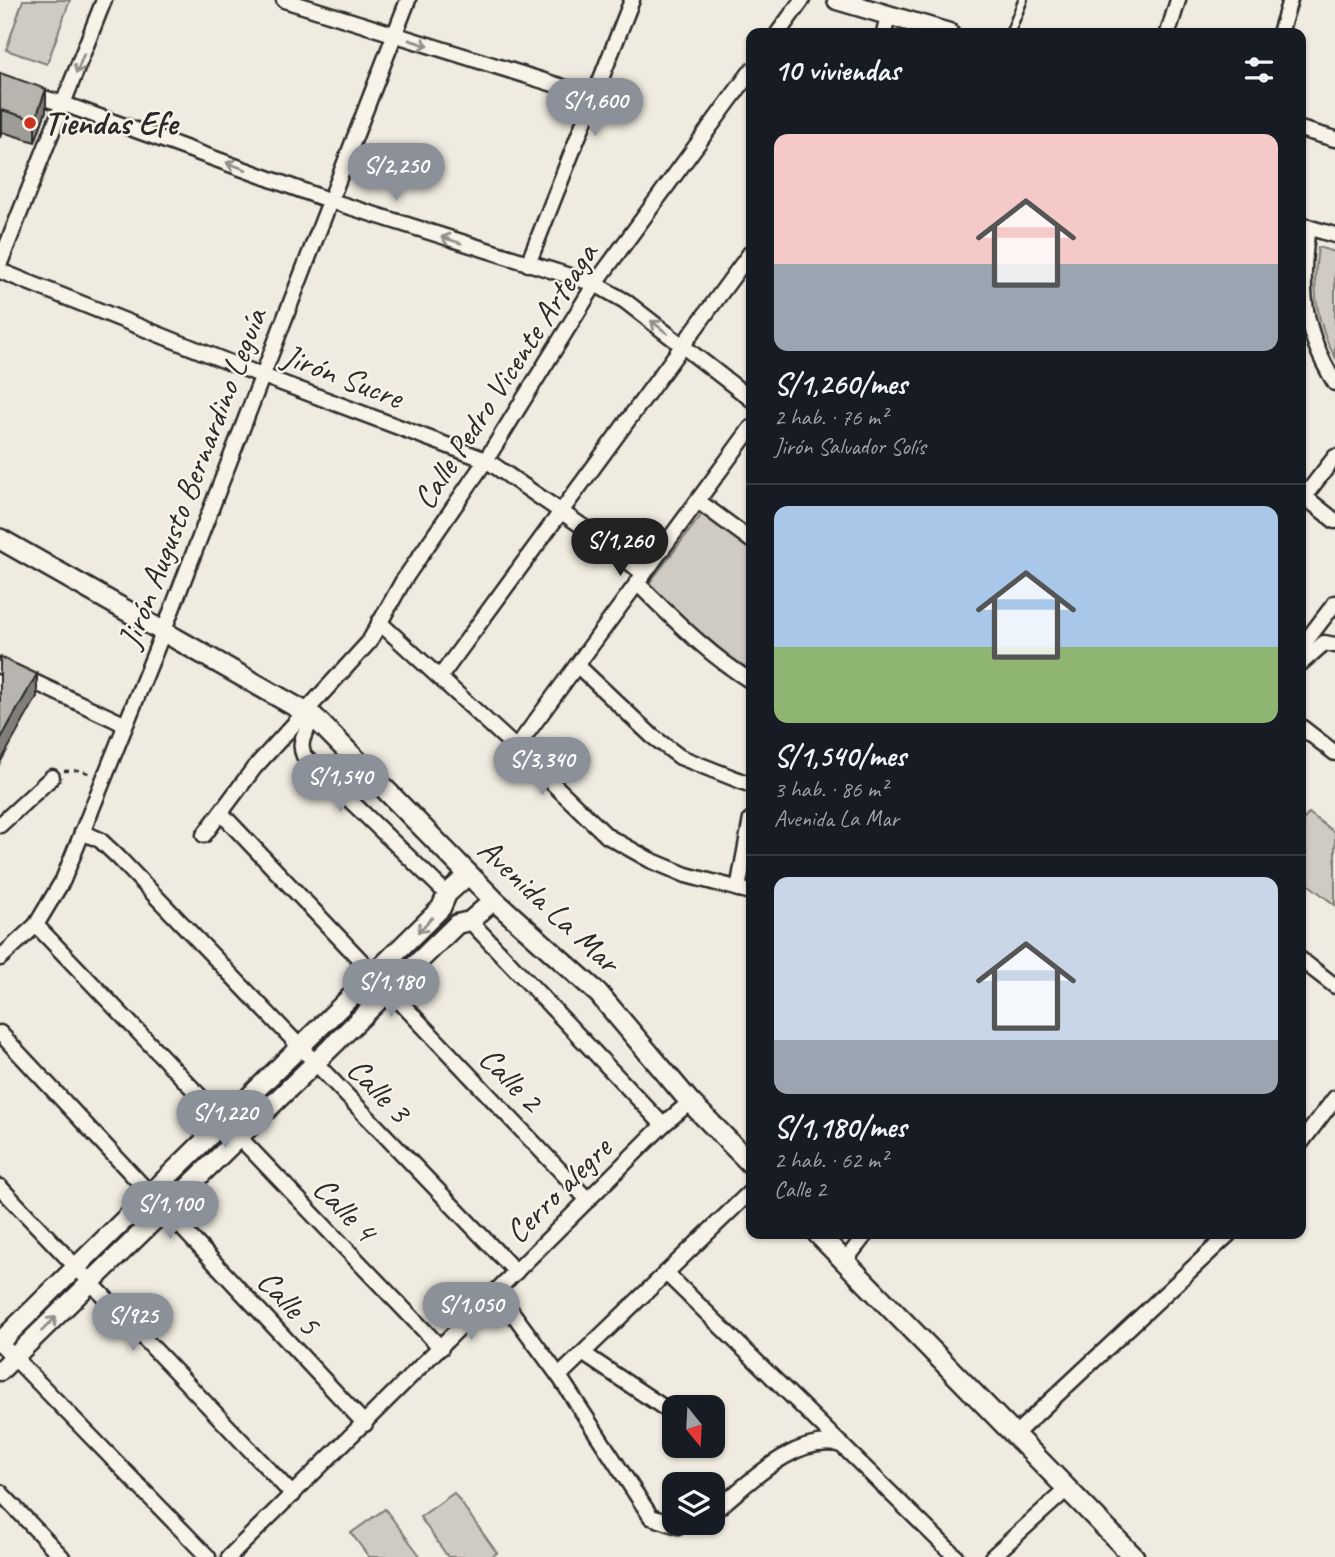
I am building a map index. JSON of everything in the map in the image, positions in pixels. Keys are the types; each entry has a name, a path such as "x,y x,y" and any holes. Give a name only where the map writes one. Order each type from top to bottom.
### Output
{"main road":[{"name":"Avenida La Mar","path":"0,539 310,713 494,900 599,994 690,1102 746,1159"},
{"path":"823,1239 1134,1557"}],"street":[{"path":"0,263 104,0"},
{"path":"284,0 592,96"},
{"name":"Jirón Augusto Bernardino Leguía","path":"0,958 36,925 62,880 164,630 408,0"},
{"path":"528,264 632,0"},
{"path":"782,28 802,0"},
{"path":"837,0 886,25 910,28"},
{"path":"1170,28 1178,0"},
{"path":"1282,28 1290,0"},
{"name":"Calle Pedro Vicente Arteaga","path":"204,835 369,642 379,622 486,460 595,284 746,78"},
{"path":"0,85 65,104 331,201 595,284 625,301 746,395"},
{"path":"1306,131 1335,139"},
{"path":"1306,227 1335,235"},
{"path":"440,677 746,259"},
{"name":"Jirón Sucre","path":"0,271 263,376 486,460 561,511 641,579 701,644 727,667 746,678"},
{"path":"1306,316 1314,344 1335,383"},
{"path":"516,748 746,435"},
{"path":"1306,491 1335,457"},
{"path":"698,500 746,536"},
{"path":"1306,501 1335,521"},
{"path":"1306,641 1335,603"},
{"path":"379,622 607,836 626,848 685,875 744,890 746,870"},
{"path":"1306,659 1324,643 1335,645"},
{"path":"577,665 652,736 680,757 746,783"},
{"path":"0,666 124,724"},
{"path":"310,713 300,747 304,756 447,894"},
{"path":"1306,731 1335,753"},
{"path":"0,825 52,777"},
{"name":"Calle 2","path":"221,813 589,1200"},
{"name":"Calle 3","path":"82,832 100,840 118,857 516,1272"},
{"path":"208,1557 0,1343 375,975 441,908 447,894 469,874"},
{"path":"0,1371 457,924 470,920 494,900"},
{"path":"470,920 663,1125"},
{"name":"Calle 4","path":"36,925 441,1348"},
{"path":"1306,964 1335,986"},
{"name":"Calle 5","path":"0,1033 365,1424"},
{"path":"1306,1136 1335,1098"},
{"name":"Cerro alegre","path":"229,1557 663,1125 690,1102"},
{"path":"0,1187 293,1495"},
{"path":"559,1376 746,1196"},
{"path":"844,1262 862,1239"},
{"path":"1014,1435 1223,1239"},
{"path":"667,1273 956,1557"},
{"path":"497,1292 559,1376 651,1517 662,1521"},
{"path":"584,1354 662,1406"},
{"path":"725,1502 746,1484 800,1450 835,1443 842,1445"},
{"path":"992,1557 1067,1489"},
{"path":"0,1492 62,1557"}],"lane":[{"path":"1012,28 1023,0"}],"path":[{"path":"52,777 70,769 103,779"}],"shaded area":[{"path":"23,0 70,0 47,64 6,50"},
{"path":"1318,247 1335,252 1335,357 1319,317 1315,290"},
{"path":"703,513 746,544 746,668 706,640 648,585"},
{"path":"1309,813 1335,833 1335,905 1306,883 1306,817"},
{"path":"454,1493 497,1553 491,1557 448,1557 420,1517"},
{"path":"385,1509 421,1557 369,1557 351,1533"}],"building":[{"path":"0,73 46,89 35,120 2,110 0,116"},
{"path":"0,657 37,674 0,740"}],"place":[{"name":"Tiendas Efe","path":"30,123"}]}
